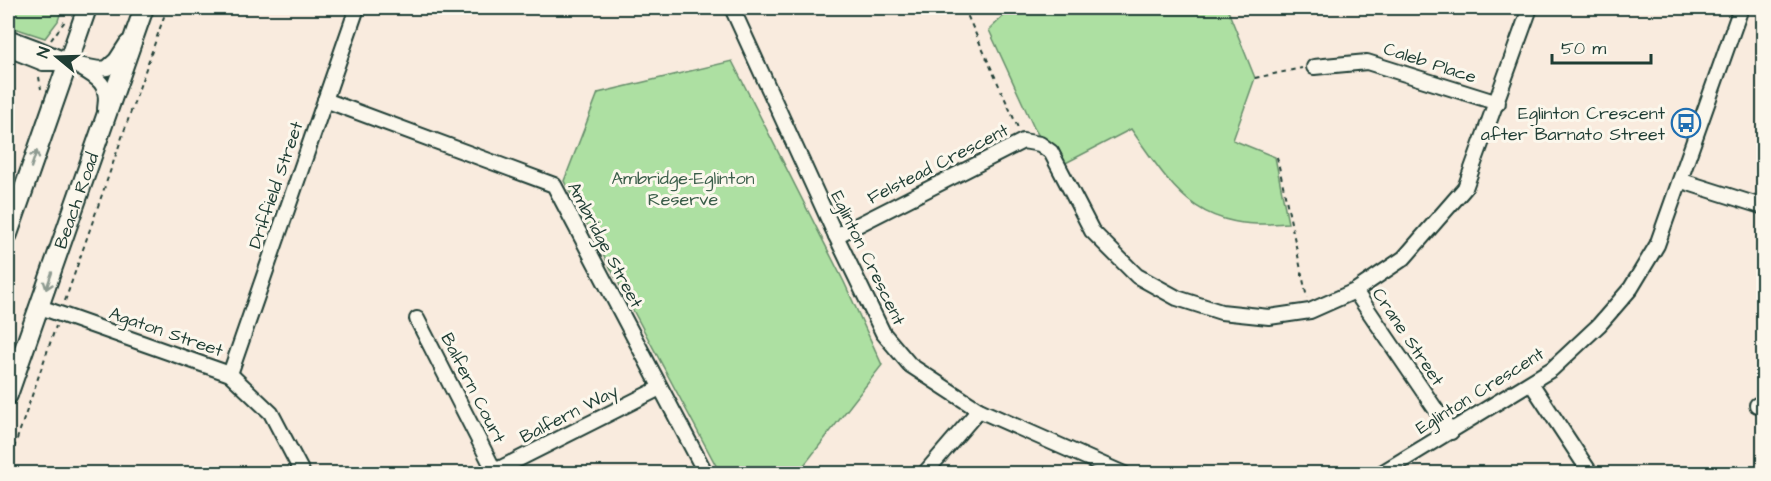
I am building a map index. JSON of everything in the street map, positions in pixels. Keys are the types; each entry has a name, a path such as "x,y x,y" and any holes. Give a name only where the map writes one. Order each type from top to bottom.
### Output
{"main road":[{"path":"8,234 87,8"},
{"name":"Beach Road","path":"8,395 142,13"}],"street":[{"name":"Driffield Street","path":"230,374 357,8"},
{"name":"Eglinton Crescent","path":"732,8 883,333 910,365 980,410 1124,474"},
{"name":"Felstead Crescent","path":"836,236 1023,141 1040,144 1051,152 1092,231 1137,276 1177,298 1221,312 1269,316 1310,311 1355,291 1404,258 1465,188 1530,8"},
{"name":"Eglinton Crescent","path":"1380,474 1552,369 1599,326 1631,288 1657,244 1682,181 1741,8"},
{"path":"8,49 67,63 99,69 107,68 126,46 142,13"},
{"path":"8,37 45,57"},
{"name":"Caleb Place","path":"1314,67 1367,62 1497,103"},
{"path":"67,63 98,79 103,86 106,98 101,130"},
{"name":"Ambridge Street","path":"325,100 554,185 706,474"},
{"path":"1682,181 1764,207"},
{"name":"Crane Street","path":"1355,291 1451,432"},
{"name":"Agaton Street","path":"40,307 230,374 270,412 303,474"},
{"name":"Balfern Court","path":"417,320 495,472"},
{"path":"1531,383 1591,474"},
{"name":"Balfern Way","path":"495,472 660,388"},
{"path":"924,474 980,410"}],"path":[{"path":"8,465 167,8"},
{"path":"964,8 1023,141"},
{"path":"42,92 39,75 51,38 67,18"},
{"path":"1255,78 1297,68 1314,67"},
{"path":"1277,157 1310,311"}],"green space":[{"path":"8,8 62,8 58,21 45,38 8,26"},
{"path":"1012,8 1227,8 1255,78 1233,140 1275,157 1288,223 1257,224 1232,221 1211,214 1193,204 1163,173 1131,129 1058,167 1034,128 989,30"},
{"name":"Ambridge-Eglinton Reserve","path":"732,61 844,282 882,365 798,473 720,473 564,181 598,93"}],"place":[{"name":"Eglinton Crescent after Barnato Street","path":"1686,123"}]}
